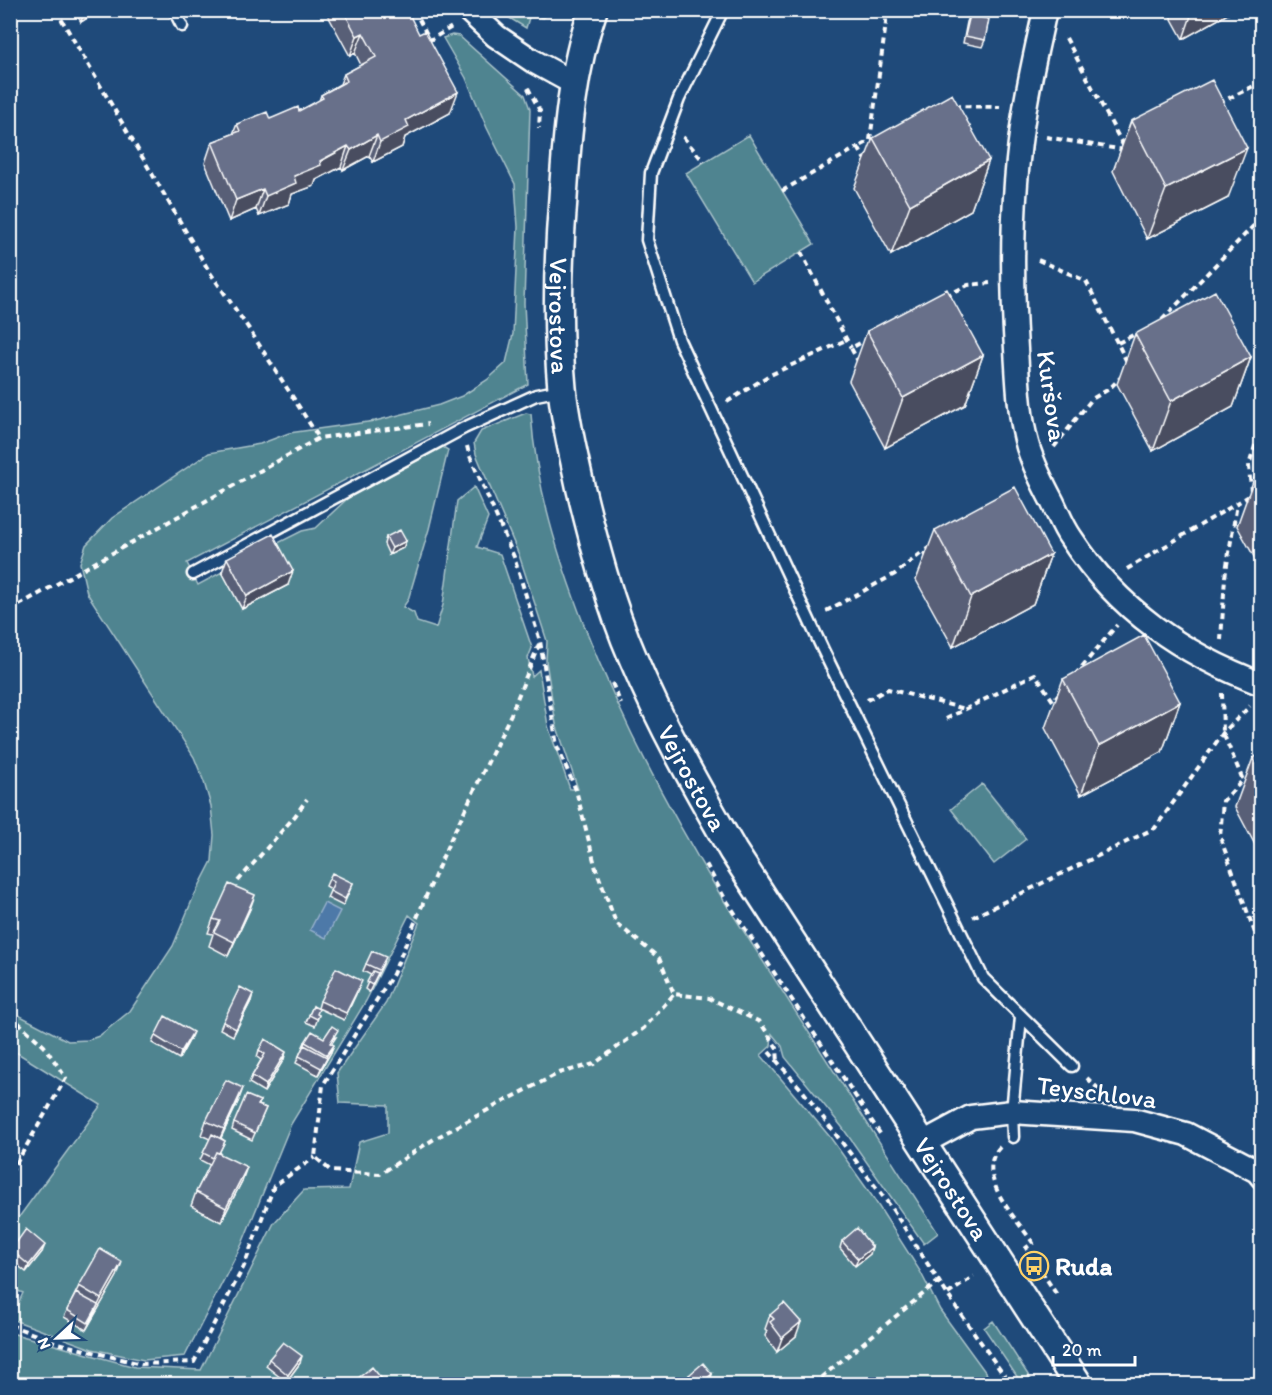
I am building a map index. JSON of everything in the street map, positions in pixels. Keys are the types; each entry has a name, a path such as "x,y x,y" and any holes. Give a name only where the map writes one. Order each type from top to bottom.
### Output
{"street":[{"path":"468,10 496,36 533,61 575,84"},
{"name":"Vejrostova","path":"593,10 575,84 567,145 557,267 558,327 562,390 573,456 589,523 632,657 694,784 733,851 1078,1384"},
{"name":"Kuršova","path":"1045,10 1025,109 1016,191 1014,318 1022,420 1029,449 1041,480 1070,537 1107,587 1148,623 1182,647 1220,667 1257,694"},
{"name":"Teyschlova","path":"921,1144 971,1116 1012,1112 1134,1120 1186,1134 1257,1171 1262,1176"}],"lane":[{"path":"174,10 182,26"},
{"path":"723,10 679,99 651,173 647,240 679,340 809,620 983,978 1072,1066"},
{"path":"193,574 464,428 536,395 562,390"},
{"path":"1013,1137 1012,1112 1021,1017"}],"path":[{"path":"56,10 209,272 249,329 319,438"},
{"path":"870,141 886,10"},
{"path":"1062,45 1064,33 1129,156"},
{"path":"421,44 430,40"},
{"path":"1209,108 1262,82"},
{"path":"945,106 1025,109"},
{"path":"670,122 704,162"},
{"path":"782,190 879,136"},
{"path":"1045,147 1046,137 1126,151"},
{"path":"858,147 868,167"},
{"path":"1160,322 1262,217"},
{"path":"1037,270 1038,248"},
{"path":"801,252 860,364"},
{"path":"1037,260 1086,281 1130,368"},
{"path":"939,300 968,285 1014,282"},
{"path":"1118,343 1139,333"},
{"path":"851,348 870,337"},
{"path":"712,411 768,376 846,340"},
{"path":"1054,447 1092,399 1109,389 1123,375"},
{"path":"10,610 319,438 441,423 464,428 469,454 514,557 540,641 557,746 576,790 596,868 616,923 658,958 674,994"},
{"path":"1251,495 1249,465 1262,424"},
{"path":"1049,436 1058,456"},
{"path":"1132,579 1123,571 1251,495 1262,491"},
{"path":"1221,641 1225,577 1237,504"},
{"path":"809,620 895,574 934,545"},
{"path":"924,551 928,561"},
{"path":"1074,676 1123,618"},
{"path":"1211,636 1228,645"},
{"path":"10,1325 57,1343 141,1364 194,1362 244,1266 274,1186 315,1157 323,1084 393,974 447,847 511,714 540,641"},
{"path":"946,720 1035,674 1058,710"},
{"path":"1053,701 1067,684"},
{"path":"851,708 888,689 966,709"},
{"path":"1222,690 1223,733 1248,789"},
{"path":"956,925 1155,828 1223,733 1257,694"},
{"path":"1243,780 1223,801 1220,837 1262,951"},
{"path":"237,881 307,800"},
{"path":"674,994 709,998 760,1022 777,1048 778,1063"},
{"path":"315,1157 331,1171 380,1174 434,1139 559,1073 594,1064 644,1028 674,994"},
{"path":"10,1015 44,1046 66,1078 10,1174"},
{"path":"769,1052 891,1207 947,1294 1010,1384"},
{"path":"1013,1137 994,1152 990,1163 993,1185 1033,1243 1026,1248 1057,1295"},
{"path":"947,1294 974,1276"},
{"path":"813,1384 939,1281"}],"green space":[{"path":"498,11 554,11 543,18 530,14 526,28"},
{"path":"452,35 459,36 525,95 530,109 524,303 528,384 187,563 198,585 222,572 242,609 288,585 268,548 302,531 316,528 348,498 443,447 448,450 429,529 408,600 403,607 414,613 417,622 436,628 443,605 457,501 474,487 488,518 477,547 500,554 532,648 528,658 532,676 539,670 548,726 570,789 578,789 556,724 546,661 547,641 519,555 476,454 474,443 481,431 526,413 531,414 543,495 565,574 598,660 646,764 721,896 938,1233 924,1244 842,1127 785,1057 782,1046 772,1034 771,1046 761,1055 830,1137 872,1196 920,1271 940,1310 994,1384 11,1384 11,1333 135,1367 201,1370 274,1223 304,1190 349,1189 359,1142 388,1133 388,1105 340,1103 337,1073 386,1003 419,923 409,915 366,1001 291,1124 242,1244 185,1356 144,1360 92,1349 11,1319 23,1293 11,1288 11,1228 101,1105 11,1049 11,1011 68,1041 88,1040 99,1036 130,1011 173,946 193,898 212,861 214,835 211,806 204,782 194,757 87,593 80,563 86,545 112,518 209,453 260,444 289,433 375,421 439,405 462,396 487,380 506,363 513,334 518,227 515,184 487,128 466,78 443,38"},
{"path":"749,135 814,244 752,282 686,173"},
{"path":"982,784 1026,839 994,864 951,809"},
{"path":"993,1321 1034,1384 1022,1384 984,1328"}],"water":[{"path":"324,903 340,911 326,938 310,930"}],"building":[{"path":"81,10 91,10 83,15"},
{"path":"343,10 407,10 419,34 425,31 458,92 406,120 409,127 380,142 377,135 351,150 348,146 320,161 321,165 294,176 296,183 266,196 263,189 236,200 212,142 240,131 237,124 267,112 270,119 298,107 299,111 323,98 321,95 347,81 344,74 376,57 363,33 357,36"},
{"path":"970,15 989,19 985,40 965,36"},
{"path":"1212,80 1247,148 1166,189 1131,121"},
{"path":"952,94 989,160 910,205 873,138"},
{"path":"947,289 983,355 903,398 867,331"},
{"path":"1215,291 1251,357 1171,401 1135,334"},
{"path":"1262,472 1262,488 1255,476"},
{"path":"1015,487 1051,554 971,597 935,530"},
{"path":"400,530 406,541 392,548 386,537"},
{"path":"273,534 293,571 247,596 227,558"},
{"path":"1144,635 1180,702 1099,746 1063,679"},
{"path":"1262,753 1262,774 1253,758"},
{"path":"332,873 353,883 345,899 330,891 334,882 329,879"},
{"path":"229,884 255,895 234,942 214,932 220,921 213,919"},
{"path":"372,951 386,957 379,970 366,964"},
{"path":"336,968 362,981 346,1013 320,1001"},
{"path":"373,971 378,973 372,985 367,982"},
{"path":"240,987 253,994 236,1029 223,1022"},
{"path":"313,1006 319,1009 317,1019 309,1015"},
{"path":"165,1016 193,1032 181,1052 155,1036"},
{"path":"332,1026 338,1030 330,1043 334,1045 327,1055 305,1042 312,1031 324,1038"},
{"path":"265,1039 286,1052 266,1085 252,1076 265,1054 259,1050"},
{"path":"304,1045 327,1057 321,1068 299,1056"},
{"path":"226,1080 243,1088 224,1129 206,1121"},
{"path":"246,1095 260,1101 258,1105 266,1108 255,1133 234,1123"},
{"path":"212,1134 225,1141 219,1153 216,1152 213,1158 203,1153"},
{"path":"216,1152 247,1167 226,1208 196,1192"},
{"path":"857,1228 872,1247 858,1259 842,1241"},
{"path":"26,1229 45,1245 29,1265 11,1250"},
{"path":"100,1249 122,1262 101,1299 79,1286"},
{"path":"76,1293 98,1305 88,1323 67,1310"},
{"path":"784,1303 801,1322 782,1338 770,1322 774,1319 770,1315"},
{"path":"283,1342 302,1356 288,1375 269,1359"},
{"path":"703,1363 712,1374 697,1384 689,1375"},
{"path":"372,1367 386,1384 351,1384"}],"place":[{"name":"Ruda","path":"1034,1266"}]}
